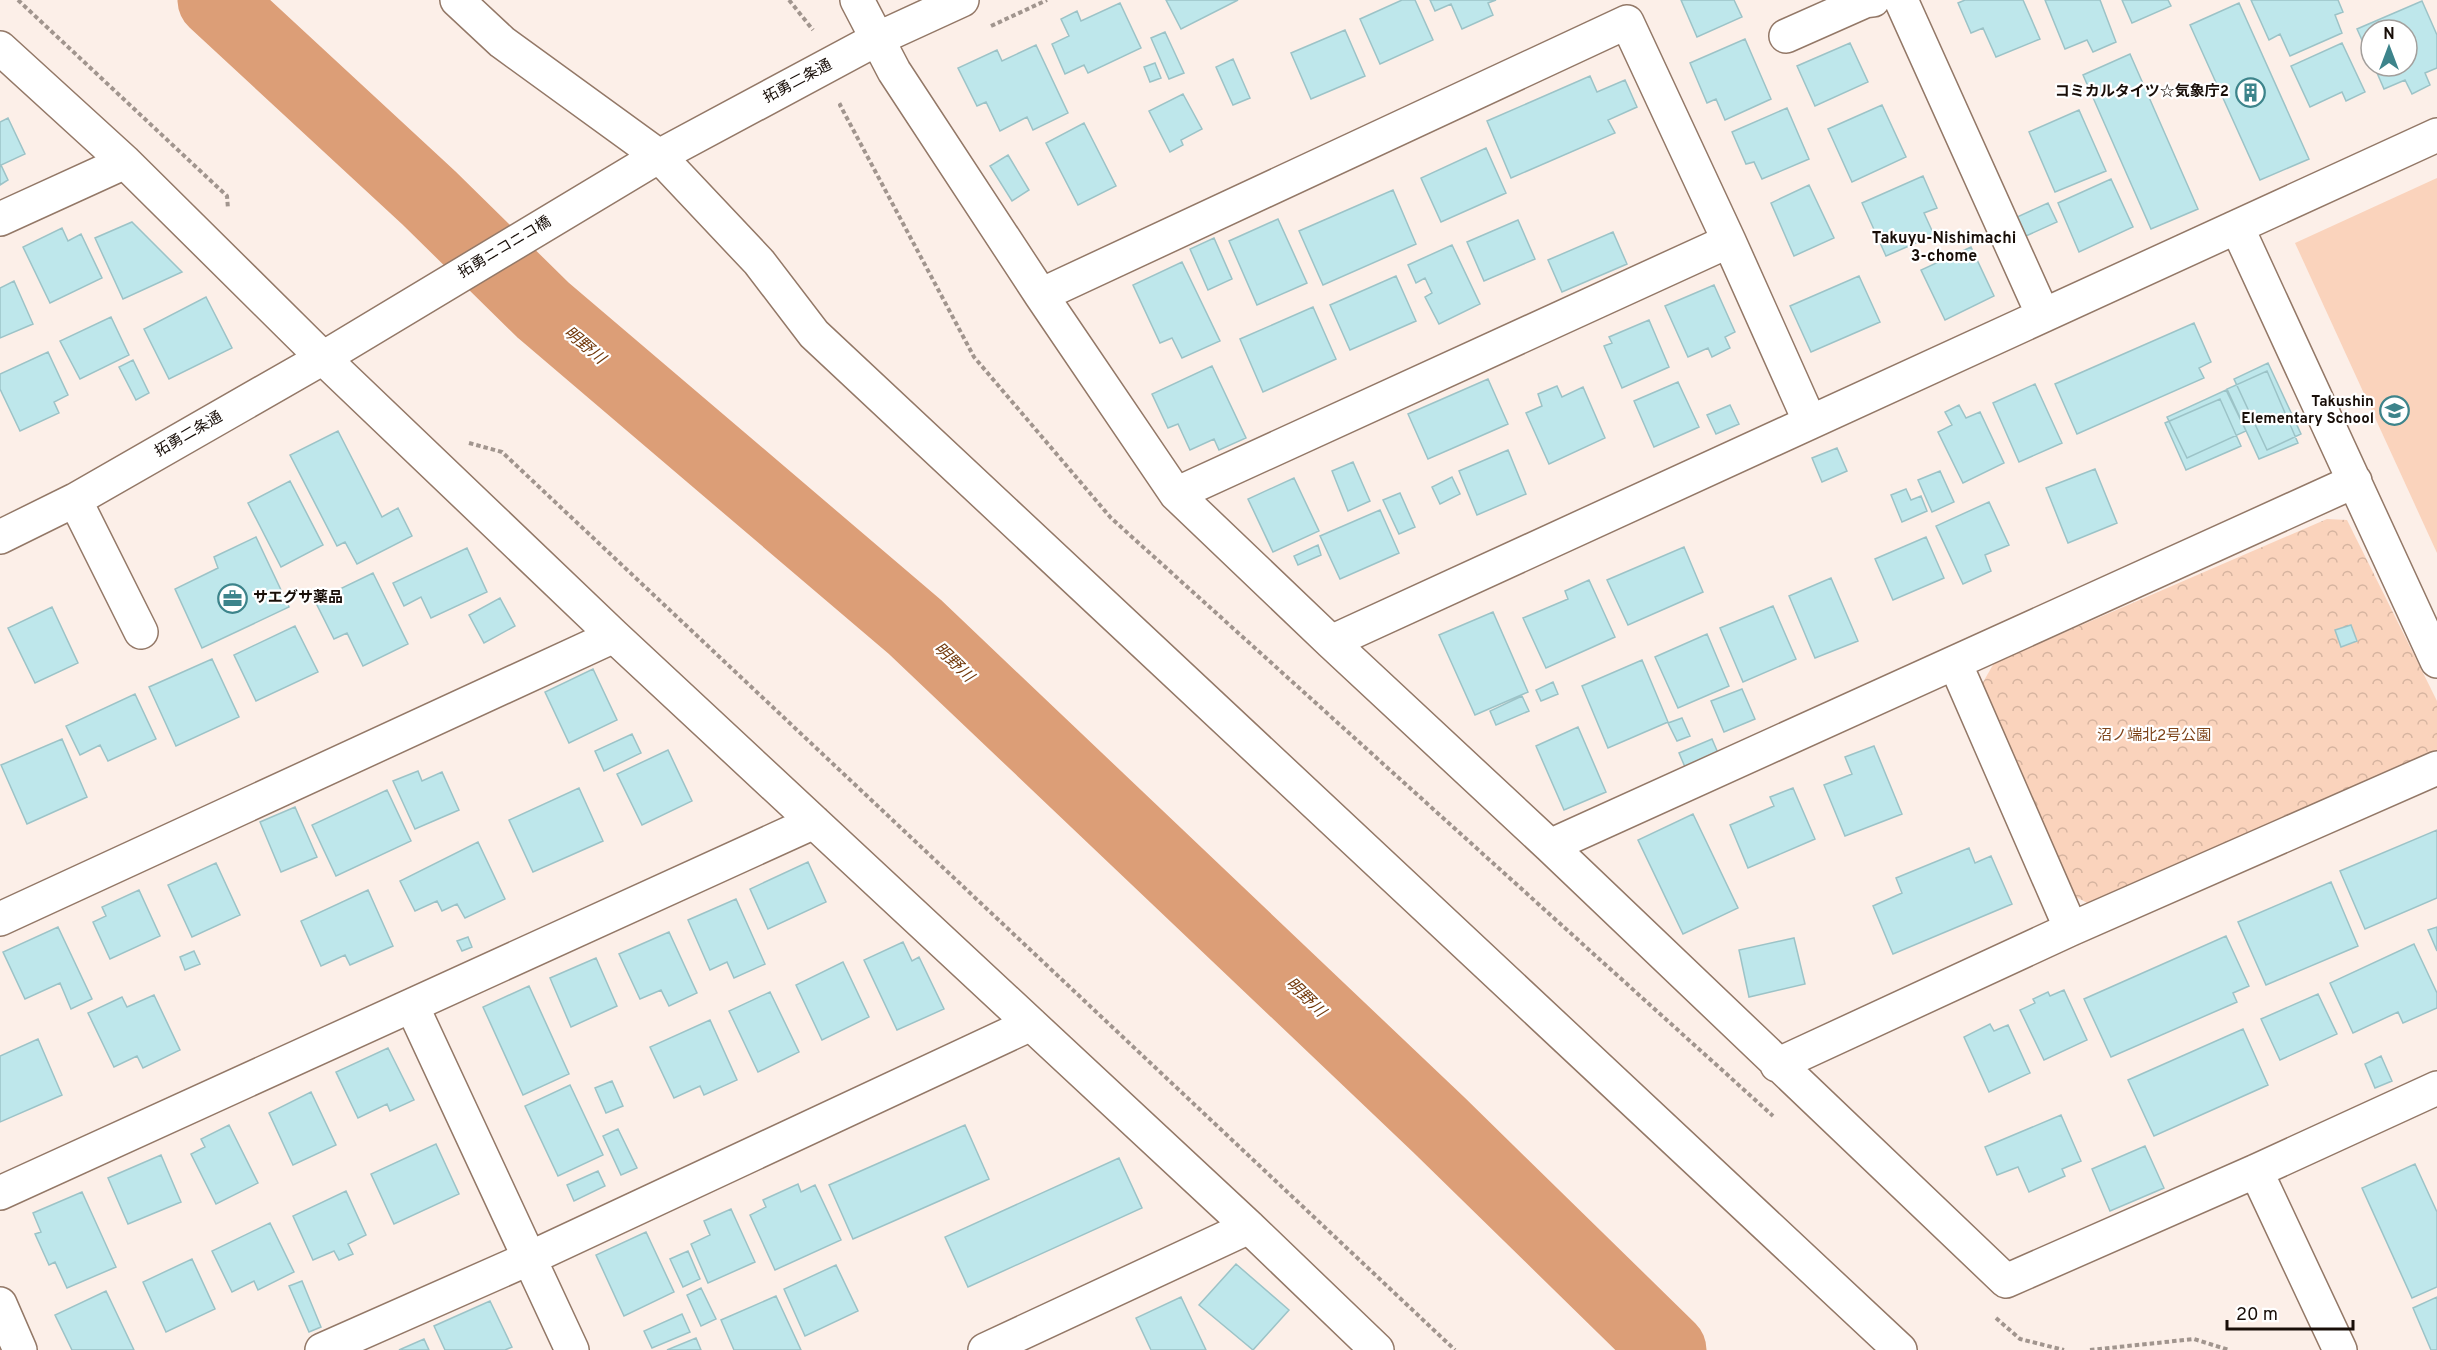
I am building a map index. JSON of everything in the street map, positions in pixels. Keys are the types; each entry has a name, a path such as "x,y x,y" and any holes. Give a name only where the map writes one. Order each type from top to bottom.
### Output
{"street":[{"path":"458,0 502,42 648,163 759,262 814,334 1900,1350"},
{"path":"857,0 894,71 1041,295 1176,494 1550,846 2006,1281 2256,1172 2437,1088"},
{"name":"拓勇二条通","path":"648,163 877,39 962,0"},
{"path":"1786,36 1865,1 1873,0"},
{"path":"1900,0 2043,315"},
{"path":"1041,295 1627,22 1810,422"},
{"path":"0,48 124,162 323,358 614,636 1249,1227 1377,1350"},
{"path":"1331,642 2437,135"},
{"path":"0,219 124,162"},
{"name":"拓勇ニコニコ橋","path":"374,327 648,163"},
{"path":"2237,226 2437,661"},
{"path":"1176,494 1729,241"},
{"name":"拓勇二条通","path":"0,537 75,500 374,327"},
{"path":"1550,846 2355,481"},
{"path":"75,500 141,632"},
{"path":"0,919 614,636"},
{"path":"1955,663 2072,930"},
{"path":"1777,1065 2072,930 2437,768"},
{"path":"0,1193 814,822"},
{"path":"412,1006 572,1350"},
{"path":"322,1350 530,1257 1031,1024"},
{"path":"2256,1172 2340,1350"},
{"path":"985,1350 1249,1227"},
{"path":"0,1304 20,1350"}],"path":[{"path":"458,440 502,453 1455,1350"},
{"path":"2090,1350 2194,1339 2229,1350"}],"green space":[{"name":"Takushin Elementary School","path":"2437,178 2437,553 2295,243"},
{"name":"沼ノ端北2号公園","path":"2327,519 2347,520 2437,701 2437,751 2093,906 2076,897 1982,684 1994,663"}],"building":[{"path":"1166,0 1238,0 1181,29"},
{"path":"1402,0 1415,0 1433,40 1380,64 1360,19"},
{"path":"1430,0 1496,0 1488,3 1493,15 1462,29 1451,4 1435,11"},
{"path":"1681,0 1734,0 1742,17 1697,37"},
{"path":"1965,0 2023,0 2040,39 1996,57 1983,28 1971,33 1958,3"},
{"path":"2045,0 2100,0 2116,42 2093,52 2087,40 2065,49"},
{"path":"2122,0 2168,0 2171,6 2132,23"},
{"path":"2251,0 2338,0 2343,12 2335,15 2342,33 2290,56 2280,34 2269,40"},
{"path":"2422,1 2437,35 2437,68 2425,73 2430,85 2412,94 2405,80 2384,89 2379,78 2419,78 2419,18 2383,18"},
{"path":"1120,3 1141,48 1088,73 1084,65 1065,74 1052,44 1069,36 1061,19 1077,11 1081,21"},
{"name":"コミカルタイツ☆気象庁2","path":"2239,3 2309,159 2260,180 2190,25"},
{"path":"1345,30 1365,76 1311,99 1291,53"},
{"path":"1165,32 1184,73 1169,79 1151,38"},
{"path":"1745,39 1771,99 1725,120 1716,99 1707,103 1690,63"},
{"path":"1850,43 1868,82 1815,106 1797,66"},
{"path":"2342,43 2365,92 2346,101 2342,92 2310,107 2291,66"},
{"path":"1036,45 1068,113 1033,130 1027,117 1000,131 986,102 977,106 958,68 997,50 1002,61"},
{"path":"2130,54 2198,209 2151,229 2083,75"},
{"path":"1233,59 1250,98 1233,105 1216,67"},
{"path":"1155,63 1161,78 1150,82 1144,67"},
{"path":"1590,76 1597,92 1625,80 1637,107 1608,120 1615,133 1511,178 1487,121"},
{"path":"1183,94 1202,129 1181,140 1183,145 1170,152 1149,111"},
{"path":"1882,105 1906,157 1852,182 1828,129"},
{"path":"1787,108 1809,159 1762,179 1754,162 1746,164 1732,132"},
{"path":"2079,110 2106,171 2055,192 2029,132"},
{"path":"8,118 25,154 1,165 8,180 0,185 0,122"},
{"path":"1084,123 1116,186 1078,205 1046,143"},
{"path":"1486,148 1506,193 1441,222 1421,178"},
{"path":"1008,155 1029,190 1012,201 990,166"},
{"path":"1923,176 1937,208 1924,213 1934,235 1886,256 1862,203"},
{"path":"2111,179 2133,227 2079,252 2058,203"},
{"path":"1809,185 1834,238 1794,256 1771,203"},
{"path":"1393,190 1416,244 1323,285 1299,231"},
{"path":"2048,203 2057,222 2026,236 2017,217"},
{"path":"1278,219 1307,283 1257,305 1229,241"},
{"path":"1518,220 1535,259 1484,281 1467,242"},
{"path":"132,222 182,272 123,299 95,238"},
{"path":"62,228 68,241 81,234 102,278 50,303 23,247"},
{"path":"1613,232 1627,264 1562,292 1548,260"},
{"path":"1214,238 1232,279 1208,290 1190,249"},
{"path":"1452,245 1480,304 1439,324 1425,297 1432,293 1425,278 1416,283 1408,265"},
{"path":"1971,247 1994,296 1945,320 1921,270"},
{"path":"1182,262 1220,341 1182,358 1172,338 1160,343 1133,285"},
{"path":"1396,276 1416,321 1350,350 1330,305"},
{"path":"1859,276 1880,322 1811,352 1790,306"},
{"path":"14,281 33,324 0,338 0,288"},
{"path":"1714,285 1735,332 1725,337 1730,348 1712,357 1708,348 1688,357 1665,306"},
{"path":"206,297 232,348 169,379 144,329"},
{"path":"1313,307 1336,359 1263,392 1240,339"},
{"path":"111,317 129,355 80,379 60,341"},
{"path":"1649,320 1669,367 1622,388 1604,346 1612,343 1609,337"},
{"path":"2194,323 2211,362 2199,368 2204,378 2077,434 2055,384"},
{"path":"48,352 68,395 54,402 59,413 20,431 0,389 0,374"},
{"path":"133,360 149,393 136,400 119,367"},
{"path":"2268,363 2301,434 2267,450 2234,379"},
{"path":"1212,366 1246,438 1219,450 1214,439 1190,450 1178,424 1168,428 1152,394"},
{"path":"2267,371 2298,443 2259,459 2227,389"},
{"path":"1488,379 1508,424 1428,459 1408,414"},
{"path":"1678,382 1699,427 1654,447 1634,401"},
{"path":"2035,384 2062,443 2019,462 1993,403"},
{"path":"1557,386 1562,397 1583,387 1605,438 1549,464 1526,413 1542,406 1538,394"},
{"path":"2226,390 2246,431 2187,458 2167,417"},
{"path":"2220,399 2241,446 2186,470 2165,423"},
{"path":"1730,405 1739,424 1716,434 1707,415"},
{"path":"1959,405 1966,418 1980,412 2004,463 1963,483 1938,432 1952,425 1945,412"},
{"path":"338,431 382,517 398,508 412,536 357,564 345,542 337,546 290,455"},
{"path":"1837,448 1847,471 1822,482 1812,458"},
{"path":"1508,450 1526,494 1477,515 1459,471"},
{"path":"1353,462 1370,501 1348,511 1332,471"},
{"path":"2095,469 2117,523 2068,543 2046,488"},
{"path":"1940,471 1954,502 1932,512 1918,480"},
{"path":"1452,477 1460,494 1440,504 1432,487"},
{"path":"1294,478 1319,531 1273,552 1248,499"},
{"path":"290,481 323,545 281,567 248,503"},
{"path":"1906,489 1911,500 1921,496 1927,511 1902,522 1891,495"},
{"path":"1400,493 1415,527 1399,534 1383,500"},
{"path":"1989,502 2009,545 1985,555 1991,571 1963,584 1936,526"},
{"path":"1380,510 1399,553 1340,579 1320,536"},
{"name":"サエグサ薬品","path":"256,537 289,607 202,648 175,589 218,568 214,557"},
{"path":"1926,537 1944,578 1893,600 1875,559"},
{"path":"1318,545 1321,555 1298,565 1294,556"},
{"path":"1684,547 1703,592 1628,625 1607,580"},
{"path":"467,548 487,592 431,618 421,597 404,606 393,583"},
{"path":"373,573 408,644 363,666 347,633 334,639 315,601"},
{"path":"1831,578 1858,641 1815,658 1789,596"},
{"path":"1589,580 1615,637 1546,668 1523,618 1568,599 1565,591"},
{"path":"500,598 515,626 484,643 469,615"},
{"path":"1773,606 1796,659 1743,682 1720,628"},
{"path":"52,607 78,663 35,683 8,628"},
{"path":"1493,612 1528,692 1475,715 1439,635"},
{"path":"2351,625 2357,641 2341,647 2335,630"},
{"path":"295,626 318,672 256,701 234,655"},
{"path":"1707,634 1729,686 1678,708 1655,657"},
{"path":"212,659 239,717 176,746 149,687"},
{"path":"1642,660 1668,722 1608,748 1582,686"},
{"path":"593,669 617,720 569,743 545,692"},
{"path":"1553,682 1558,694 1541,701 1536,690"},
{"path":"1742,689 1755,719 1724,732 1711,701"},
{"path":"135,694 156,739 108,761 100,745 80,755 66,726"},
{"path":"1522,696 1529,711 1496,725 1490,711"},
{"path":"1682,718 1690,736 1677,741 1668,723"},
{"path":"1578,727 1606,792 1564,810 1536,746"},
{"path":"632,734 641,753 604,771 595,751"},
{"path":"62,739 87,797 27,824 1,765"},
{"path":"1712,739 1718,753 1685,767 1679,753"},
{"path":"1874,746 1902,814 1845,836 1824,785 1852,774 1845,757"},
{"path":"668,750 692,801 642,825 617,774"},
{"path":"418,771 422,781 442,772 459,810 415,829 393,781"},
{"path":"579,788 603,841 533,872 509,820"},
{"path":"1793,788 1815,839 1748,868 1730,825 1774,806 1770,797"},
{"path":"387,790 411,841 336,876 312,825"},
{"path":"295,807 317,857 281,872 260,822"},
{"path":"1693,814 1738,908 1683,934 1638,840"},
{"path":"2437,830 2437,898 2365,929 2340,871"},
{"path":"478,842 505,899 465,918 457,904 442,911 437,901 415,911 400,881"},
{"path":"1969,848 1975,863 1991,856 2012,904 1893,954 1873,906 1902,893 1896,878"},
{"path":"808,862 826,902 768,929 750,889"},
{"path":"216,863 240,915 192,937 168,885"},
{"path":"2331,882 2358,946 2266,985 2238,922"},
{"path":"139,890 160,936 110,959 93,922 106,916 102,907"},
{"path":"368,890 393,946 350,965 345,955 321,966 301,921"},
{"path":"736,899 765,964 734,978 727,962 710,970 688,920"},
{"path":"58,927 92,999 71,1009 60,983 25,999 3,952"},
{"path":"2437,927 2437,951 2428,930"},
{"path":"669,932 697,993 669,1006 661,990 640,999 619,954"},
{"path":"2226,936 2249,986 2233,993 2237,1002 2111,1057 2084,999"},
{"path":"468,937 472,947 462,951 457,941"},
{"path":"1794,938 1805,984 1749,997 1739,950"},
{"path":"903,942 912,961 919,957 944,1009 897,1030 864,960"},
{"path":"2414,944 2437,993 2437,1008 2403,1023 2398,1012 2353,1033 2330,983"},
{"path":"194,951 200,964 185,970 180,957"},
{"path":"596,958 617,1006 571,1027 550,978"},
{"path":"843,962 869,1017 822,1040 796,985"},
{"path":"529,986 569,1074 523,1095 483,1007"},
{"path":"2064,990 2087,1040 2044,1060 2020,1010 2035,1003 2033,999 2048,992 2050,996"},
{"path":"770,992 799,1052 758,1072 729,1011"},
{"path":"2318,994 2337,1034 2280,1060 2261,1019"},
{"path":"154,995 180,1050 143,1068 137,1056 114,1067 88,1013 122,997 127,1007"},
{"path":"710,1020 737,1080 704,1095 700,1086 674,1098 650,1047"},
{"path":"1990,1024 1994,1031 2008,1025 2030,1073 1989,1092 1964,1037"},
{"path":"2243,1029 2268,1085 2154,1136 2128,1080"},
{"path":"38,1039 62,1095 0,1122 0,1056"},
{"path":"388,1048 414,1100 390,1111 387,1104 358,1118 336,1072"},
{"path":"2381,1056 2392,1081 2375,1088 2365,1064"},
{"path":"612,1081 623,1106 606,1113 595,1088"},
{"path":"570,1085 603,1155 558,1176 525,1106"},
{"path":"311,1092 336,1145 293,1165 269,1113"},
{"path":"2061,1115 2081,1161 2062,1169 2065,1176 2029,1192 2018,1167 1997,1175 1985,1147"},
{"path":"229,1125 258,1183 216,1204 191,1154 205,1147 201,1139"},
{"path":"965,1125 989,1179 853,1239 829,1185"},
{"path":"618,1129 637,1168 621,1175 603,1136"},
{"path":"436,1144 459,1194 394,1224 371,1174"},
{"path":"2145,1146 2164,1188 2110,1211 2092,1169"},
{"path":"161,1155 181,1202 128,1224 108,1178"},
{"path":"1119,1158 1142,1208 968,1287 945,1237"},
{"path":"2415,1164 2437,1212 2437,1287 2412,1298 2362,1188"},
{"path":"598,1171 605,1186 574,1201 567,1185"},
{"path":"798,1184 801,1192 815,1185 841,1240 775,1270 750,1215 766,1207 763,1200"},
{"path":"346,1191 366,1235 348,1244 353,1254 339,1260 334,1251 313,1260 293,1216"},
{"path":"82,1192 116,1267 67,1288 55,1262 49,1265 35,1234 41,1232 33,1213"},
{"path":"731,1209 755,1262 708,1283 691,1244 710,1235 704,1221"},
{"path":"270,1223 294,1272 258,1290 254,1281 232,1292 212,1251"},
{"path":"646,1232 674,1292 624,1316 596,1255"},
{"path":"688,1251 700,1279 683,1287 670,1259"},
{"path":"192,1259 215,1309 166,1332 143,1282"},
{"path":"1236,1264 1289,1310 1253,1350 1199,1305"},
{"path":"836,1265 858,1311 805,1336 784,1289"},
{"path":"302,1281 321,1327 309,1332 289,1286"},
{"path":"701,1288 716,1319 701,1326 687,1295"},
{"path":"106,1291 134,1350 72,1350 55,1315"},
{"path":"776,1296 801,1350 734,1350 721,1320"},
{"path":"1181,1297 1206,1350 1151,1350 1136,1318"},
{"path":"2437,1297 2437,1350 2431,1350 2413,1308"},
{"path":"490,1301 512,1347 505,1350 445,1350 434,1326"},
{"path":"682,1314 690,1332 652,1348 644,1331"},
{"path":"696,1338 701,1350 667,1350"},
{"path":"424,1339 429,1350 399,1350"}],"waterway":[{"name":"明野川","path":"215,0 429,198 543,310 915,627 1439,1125 1669,1350"}],"place":[{"name":"コミカルタイツ☆気象庁2","path":"2250,92"},
{"name":"Takushin Elementary School","path":"2395,411"},
{"name":"サエグサ薬品","path":"232,598"}],"district":[{"name":"Takuyu-Nishimachi 3-chome","path":"1944,248"}]}
